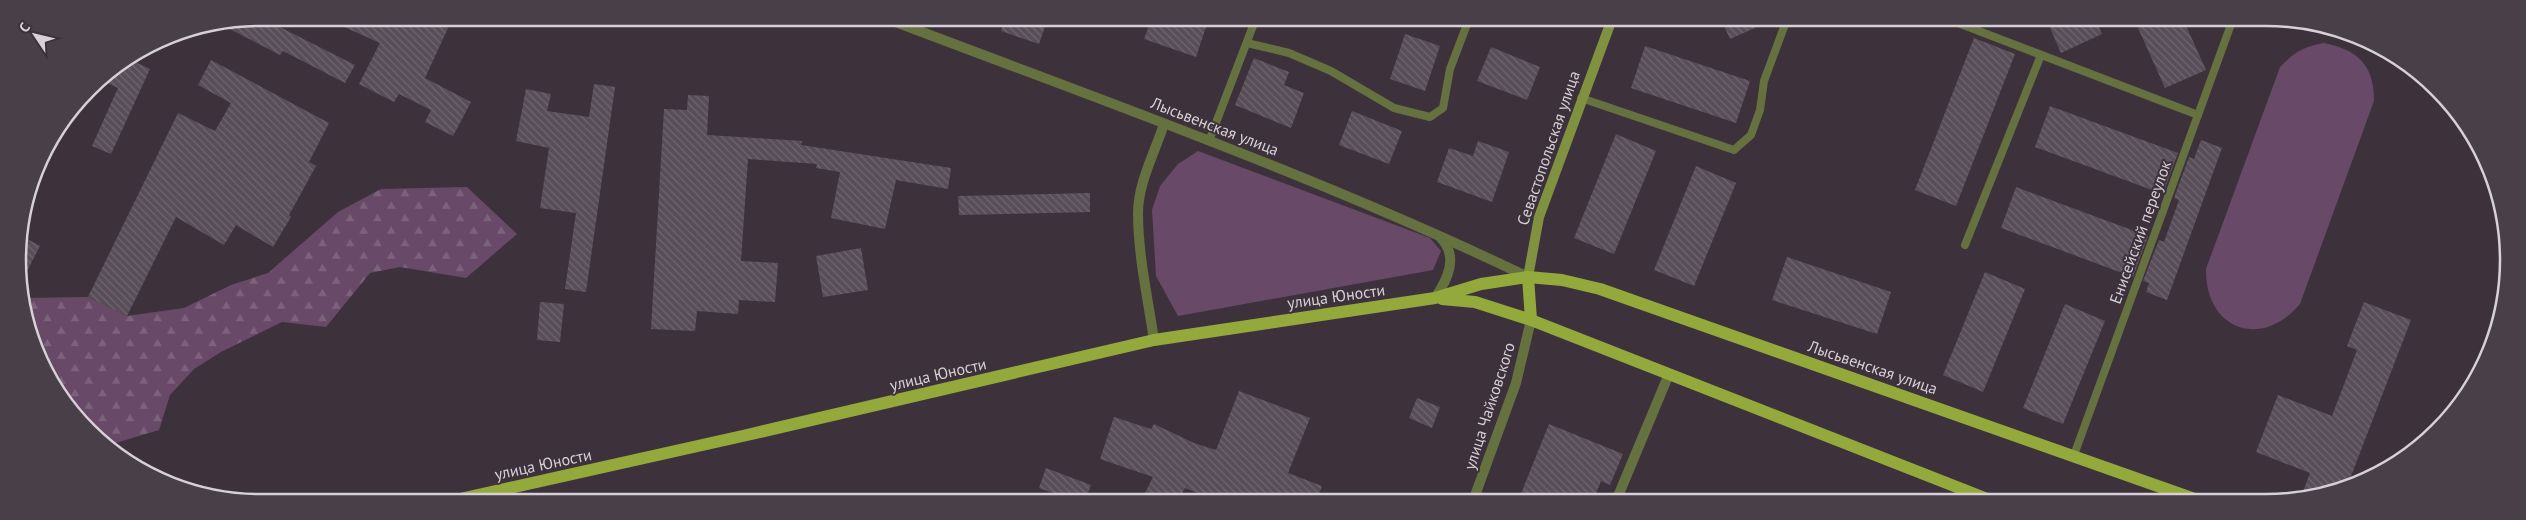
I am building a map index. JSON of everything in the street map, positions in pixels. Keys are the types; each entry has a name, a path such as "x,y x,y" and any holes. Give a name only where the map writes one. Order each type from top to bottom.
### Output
{"main road":[{"name":"Лысьвенская улица","path":"1435,298 1481,284 1528,277 1562,280 1600,289 2181,494"},
{"name":"Севастопольская улица","path":"1528,277 1531,320"},
{"name":"улица Юности","path":"482,494 747,435 1154,340 1435,298"},
{"path":"1435,298 1475,302 1531,320 1975,494"}],"street":[{"name":"Лысьвенская улица","path":"906,26 1328,186 1436,232 1528,277"},
{"name":"Севастопольская улица","path":"1528,277 1539,217 1581,98 1609,26"},
{"path":"1154,340 1144,273 1138,212 1142,188 1164,124"},
{"path":"1435,298 1450,271 1451,257 1447,244 1436,232"},
{"name":"улица Чайковского","path":"1476,494 1516,383 1531,320"},
{"path":"1619,494 1669,374"}],"lane":[{"path":"1209,141 1253,26"},
{"path":"1247,43 1289,53 1331,71 1394,108 1430,118 1443,108 1450,69 1465,26"},
{"path":"1581,98 1734,150 1751,135 1760,110 1764,81 1784,26"},
{"path":"1966,26 2198,115"},
{"name":"Енисейский переулок","path":"2074,455 2231,26"},
{"path":"1965,245 2041,55"}],"green space":[{"path":"2324,43 2347,50 2362,61 2371,78 2374,101 2300,304 2285,318 2269,327 2253,329 2238,327 2225,319 2215,307 2208,290 2206,269 2280,67 2300,50"},
{"path":"1198,151 1430,238 1441,251 1433,270 1178,316 1156,276 1152,210 1160,186 1178,164"},
{"path":"467,187 517,234 466,278 400,267 370,273 326,327 282,322 221,352 194,369 170,395 159,430 115,443 84,414 66,390 50,363 34,320 29,298 88,297 127,316 184,308 231,285 268,273 338,212 381,189"}],"building":[{"path":"278,26 355,65 345,83 283,51 280,55 228,28"},
{"path":"342,26 444,26 448,28 425,78 471,102 453,136 425,122 431,110 399,94 394,102 359,84 380,43"},
{"path":"1003,26 1045,26 1039,44 1001,31"},
{"path":"1149,26 1206,27 1196,57 1144,39"},
{"path":"1724,26 1759,26 1730,39"},
{"path":"2049,26 2098,26 2102,34 2061,53"},
{"path":"2137,26 2186,26 2206,70 2165,88"},
{"path":"1405,34 1440,46 1425,91 1390,79"},
{"path":"1974,38 2015,54 1956,206 1915,190"},
{"path":"1645,46 1750,81 1736,123 1631,88"},
{"path":"1491,47 1540,67 1527,100 1477,81"},
{"path":"1254,58 1289,72 1284,85 1304,93 1291,128 1235,105"},
{"path":"211,60 329,123 309,162 316,166 289,215 291,217 273,247 236,225 224,245 176,217 127,316 88,297 178,113 215,131 231,103 198,85"},
{"path":"136,62 150,69 111,154 92,146 118,88 107,83"},
{"path":"594,84 615,87 586,292 565,289 576,213 540,208 549,148 516,141 526,89 551,94 547,111 589,117"},
{"path":"688,95 709,96 707,135 802,141 801,145 951,168 948,189 896,180 885,229 831,218 840,172 816,168 817,164 748,159 741,261 778,263 775,302 739,300 738,314 697,311 695,331 651,329 664,109 687,110"},
{"path":"2050,106 2178,153 2163,194 2035,147"},
{"path":"1352,111 1402,131 1389,164 1339,145"},
{"path":"1616,134 1656,151 1614,254 1574,238"},
{"path":"2201,140 2222,148 2167,300 2146,292 2149,283 2143,281 2159,240 2164,242 2179,200 2174,198 2189,157 2194,159"},
{"path":"1478,141 1509,152 1492,202 1437,182 1449,148 1473,156"},
{"path":"1696,166 1736,183 1694,286 1654,270"},
{"path":"2016,187 2148,236 2133,277 2001,228"},
{"path":"1090,193 1090,212 959,215 958,196"},
{"path":"27,239 40,246 27,272"},
{"path":"861,248 868,290 823,297 816,256"},
{"path":"1787,257 1891,292 1877,334 1772,300"},
{"path":"1985,272 2025,289 1983,392 1943,375"},
{"path":"540,302 564,304 560,342 537,340"},
{"path":"2364,302 2411,320 2350,478 2326,486 2303,491 2310,473 2256,452 2278,395 2332,416 2357,350 2347,346"},
{"path":"2065,304 2105,321 2063,424 2023,408"},
{"path":"1239,391 1310,418 1288,473 1322,486 1319,494 1201,494 1185,488 1182,494 1144,494 1153,477 1100,459 1114,417 1151,429 1154,424 1194,443 1216,450"},
{"path":"1417,398 1440,407 1432,428 1409,418"},
{"path":"1549,424 1623,454 1610,485 1601,481 1596,494 1521,494"},
{"path":"1046,468 1091,485 1088,494 1056,494 1039,488"}]}
